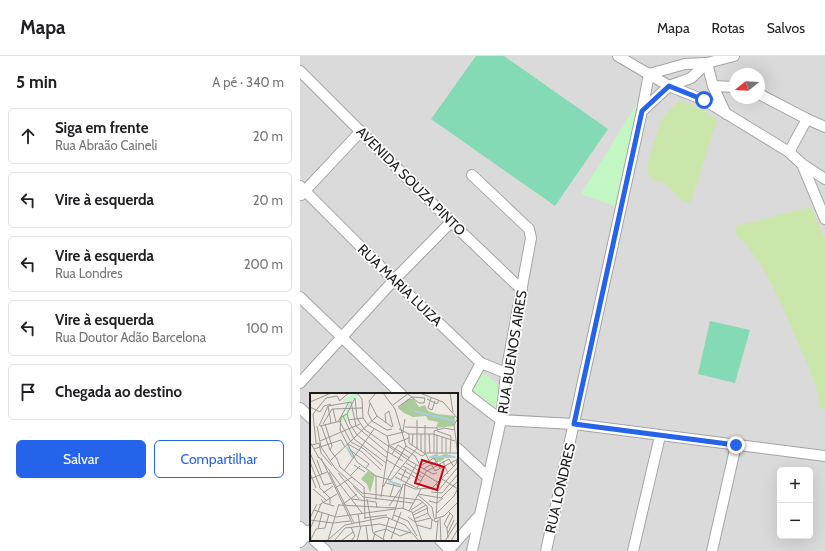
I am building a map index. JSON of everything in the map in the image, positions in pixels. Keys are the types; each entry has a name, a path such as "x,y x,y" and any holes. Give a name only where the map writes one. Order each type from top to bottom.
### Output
{"street":[{"path":"618,56 669,86 704,100 789,152 802,164 825,179"},
{"path":"649,74 685,64 707,63 734,56"},
{"path":"707,63 713,86 726,114"},
{"path":"642,111 669,86 691,78 707,63"},
{"name":"AVENIDA SOUZA PINTO","path":"300,71 451,222 522,290"},
{"name":"RUA LONDRES","path":"546,551 649,74"},
{"path":"713,86 729,87"},
{"path":"765,97 825,127"},
{"path":"789,152 808,119"},
{"path":"302,191 361,131"},
{"path":"802,164 825,219"},
{"name":"RUA BUENOS AIRES","path":"472,175 529,229 531,238 506,373 500,420 472,551"},
{"name":"RUA MARIA LUIZA","path":"302,191 481,364 506,373"},
{"path":"300,383 394,280 451,222"},
{"path":"300,298 400,393"},
{"path":"481,364 467,389 467,394 500,420 574,424 825,456"},
{"path":"300,408 310,417"},
{"path":"633,551 660,436"},
{"path":"712,551 736,445"},
{"path":"458,449 488,477"},
{"path":"458,539 479,516"},
{"path":"300,542 309,534"},
{"path":"316,541 326,551"},
{"path":"441,541 448,550 456,541"}],"shaded area":[{"path":"300,56 825,56 825,551 300,551"}],"green space":[{"path":"476,56 504,56 608,129 555,206 431,119"},
{"path":"638,102 649,108 625,210 581,194"},
{"path":"677,102 694,105 717,120 691,202 684,202 663,182 655,181 650,177 647,171 650,154 662,119"},
{"path":"811,207 825,239 825,410 820,408 819,398 809,368 777,295 761,265 746,244 737,236 735,226"},
{"path":"710,321 750,330 735,383 698,374"},
{"path":"481,372 503,387 498,416 471,393"}],"route":[{"path":"704,100 669,86 642,111 574,424 736,445"}]}
